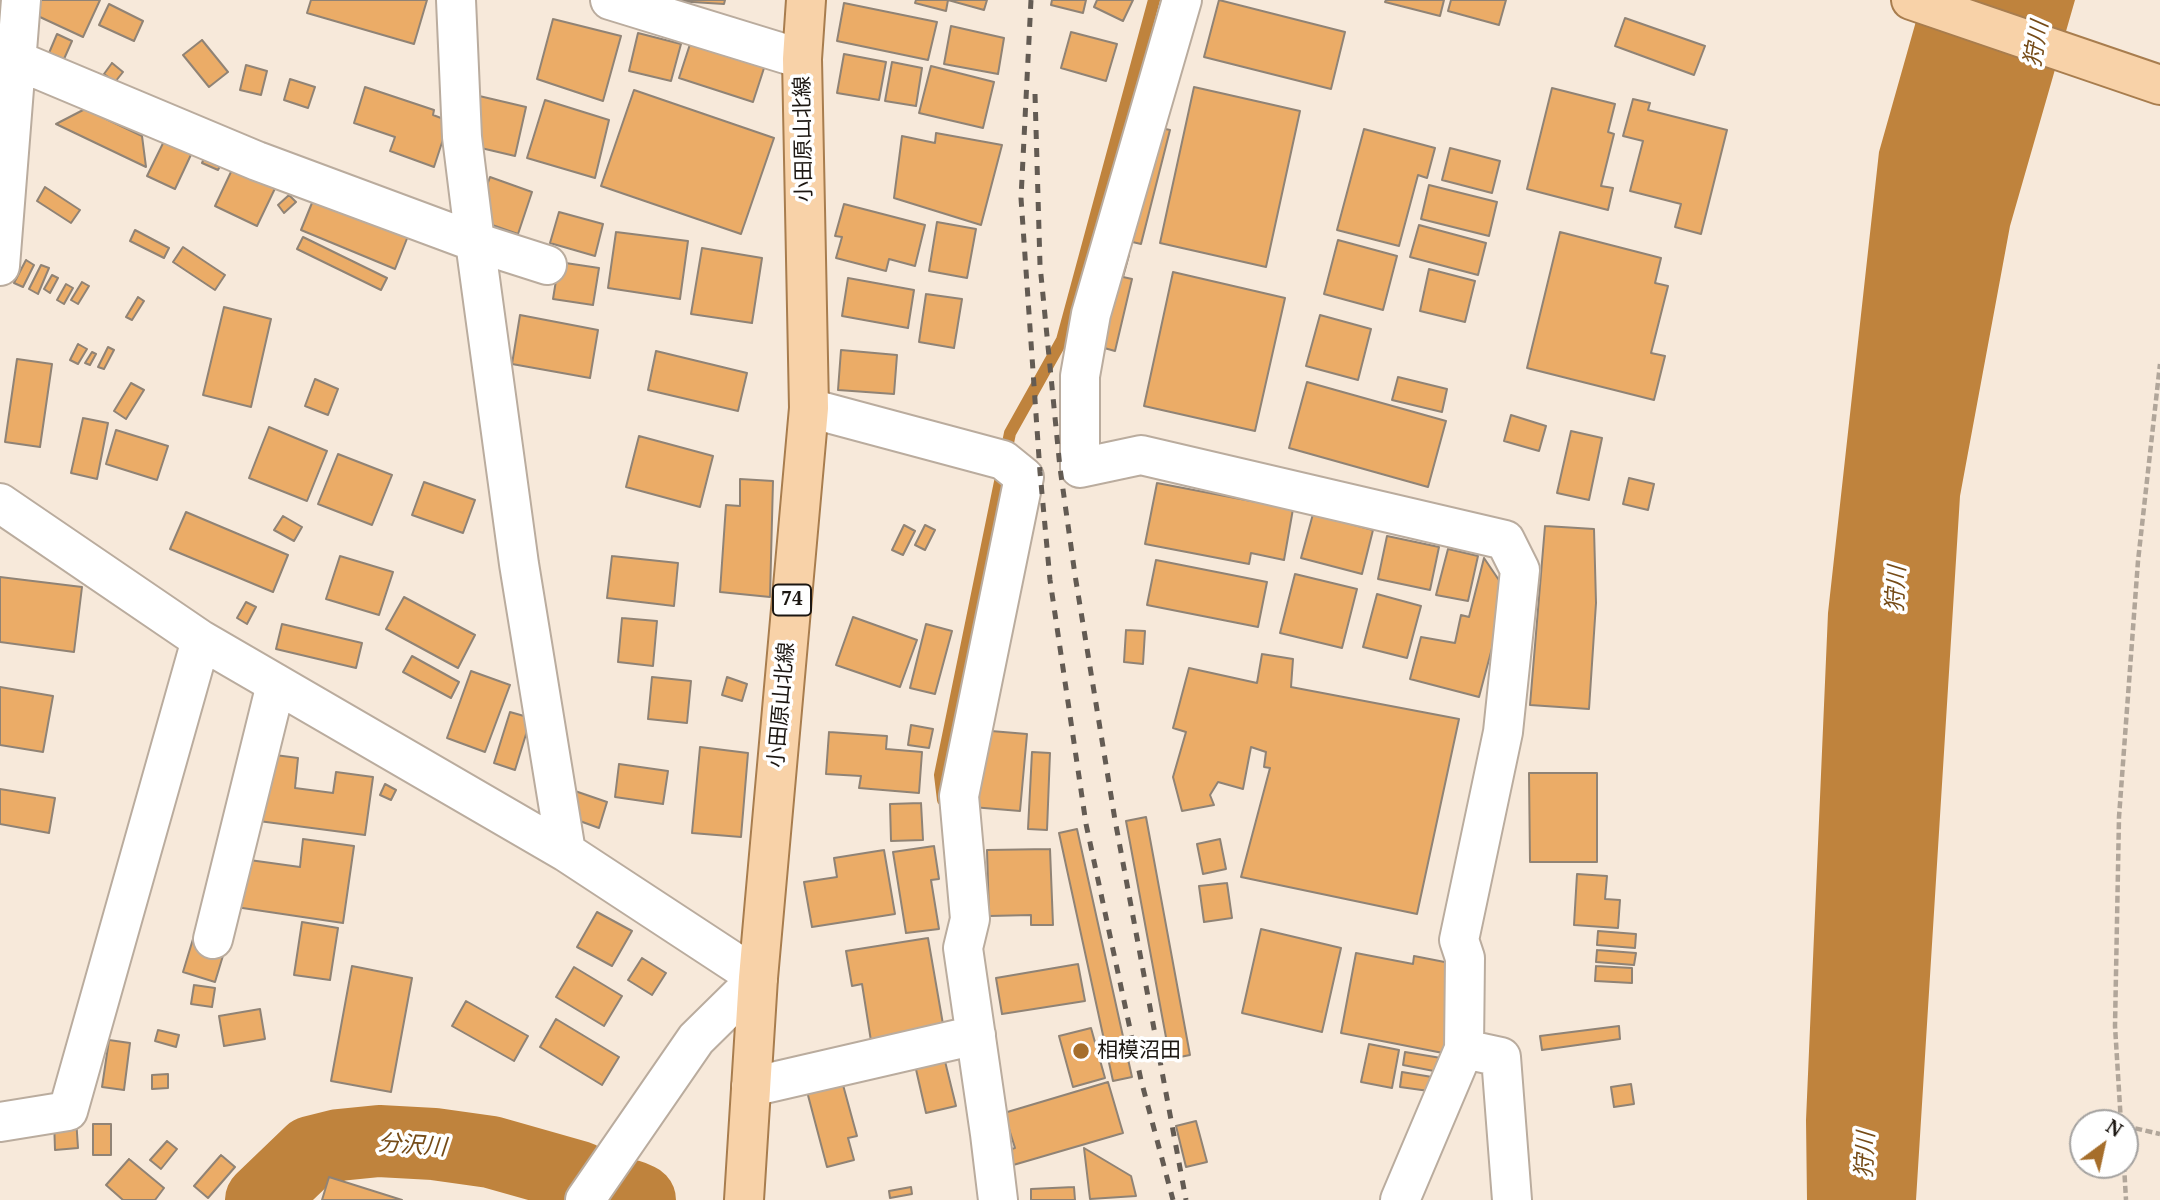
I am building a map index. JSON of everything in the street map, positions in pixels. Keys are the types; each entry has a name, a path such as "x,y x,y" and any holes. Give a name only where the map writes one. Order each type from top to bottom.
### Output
{"main road":[{"name":"小田原山北線","path":"744,1200 758,978 809,408 802,59 806,0"},
{"path":"1911,0 2160,85"}],"street":[{"path":"0,266 21,0"},
{"path":"456,0 462,137 475,242 519,564 566,852"},
{"path":"610,0 802,59"},
{"path":"1182,0 1090,314 1080,376 1080,468 1141,455 1505,540 1520,570 1503,732 1460,940 1465,958 1464,1049 1400,1200"},
{"path":"16,60 257,160 475,242 547,265"},
{"path":"809,408 1003,460 1024,477 959,796 970,919 962,948 998,1200"},
{"path":"0,503 201,640 566,852 758,978 696,1039 585,1200"},
{"path":"0,1122 68,1111 201,640"},
{"path":"214,939 276,684"},
{"path":"751,1087 976,1035"},
{"path":"1464,1049 1501,1057 1512,1200"}],"path":[{"path":"2122,1109 2115,1026 2119,817 2138,561 2160,364"},
{"path":"2139,1128 2160,1134"},
{"path":"2125,1179 2126,1200"}],"water":[{"name":"狩川","path":"1922,0 2075,0 2010,226 1960,496 1916,1200 1807,1200 1806,1120 1828,613 1879,152"}],"building":[{"path":"32,0 100,0 83,37 27,11"},
{"path":"311,0 427,0 414,44 307,13"},
{"path":"660,0 725,0 724,4"},
{"path":"916,0 948,0 946,11 915,3"},
{"path":"948,0 987,0 984,10"},
{"path":"1052,0 1086,0 1083,13 1051,5"},
{"path":"1097,0 1133,0 1123,21 1094,7"},
{"path":"1219,0 1345,32 1331,89 1204,57"},
{"path":"1444,0 1440,16 1385,2"},
{"path":"1451,0 1506,0 1499,25 1448,11"},
{"path":"844,3 937,22 928,60 837,41"},
{"path":"109,4 143,21 134,41 99,25"},
{"path":"1625,18 1705,46 1694,75 1615,46"},
{"path":"553,19 621,36 603,101 537,79"},
{"path":"951,26 1004,38 998,74 944,64"},
{"path":"1071,32 1117,44 1106,81 1061,68"},
{"path":"638,33 681,44 671,81 629,71"},
{"path":"57,34 72,41 64,59 49,53"},
{"path":"692,38 766,62 753,102 679,78"},
{"path":"202,40 228,72 209,87 183,55"},
{"path":"844,54 886,62 879,100 837,93"},
{"path":"892,62 922,68 916,106 885,101"},
{"path":"112,63 123,72 115,82 104,74"},
{"path":"246,65 267,71 261,95 240,90"},
{"path":"931,66 994,82 983,128 919,113"},
{"path":"290,79 315,87 308,108 284,100"},
{"path":"365,87 434,110 433,115 449,121 434,167 390,151 395,137 354,123"},
{"path":"1194,87 1300,111 1266,267 1160,243"},
{"path":"1552,88 1615,104 1608,132 1614,134 1601,186 1613,188 1608,210 1527,189"},
{"path":"634,90 774,138 741,234 601,186"},
{"path":"475,95 526,107 515,156 464,144"},
{"path":"1633,99 1650,103 1648,110 1727,130 1701,234 1675,227 1681,204 1630,191 1643,141 1623,136"},
{"path":"545,100 609,120 595,178 527,158"},
{"path":"85,109 142,136 146,167 56,124"},
{"path":"1152,126 1170,130 1141,244 1124,240"},
{"path":"1364,129 1435,148 1427,178 1418,175 1399,246 1337,230"},
{"path":"169,131 196,144 175,189 147,176"},
{"path":"936,133 1002,145 981,225 894,198 902,136 935,143"},
{"path":"209,147 225,156 218,170 202,163"},
{"path":"1450,148 1500,161 1492,193 1442,180"},
{"path":"238,157 280,178 257,226 215,206"},
{"path":"490,177 532,192 518,234 475,219"},
{"path":"1429,185 1497,202 1489,236 1421,219"},
{"path":"45,187 80,210 71,223 37,201"},
{"path":"289,195 296,202 284,213 278,205"},
{"path":"314,198 408,236 395,269 301,230"},
{"path":"844,204 925,225 915,266 889,259 886,271 836,258 842,237 835,236"},
{"path":"559,212 603,224 595,256 550,243"},
{"path":"937,222 976,229 967,278 929,271"},
{"path":"1419,225 1486,243 1478,275 1410,257"},
{"path":"135,230 169,248 164,258 130,241"},
{"path":"616,232 688,241 680,299 608,288"},
{"path":"1560,232 1661,258 1655,283 1668,286 1651,353 1665,356 1654,400 1527,368"},
{"path":"303,237 387,278 381,290 297,249"},
{"path":"1338,240 1397,256 1383,310 1324,294"},
{"path":"183,247 225,275 215,290 173,262"},
{"path":"702,248 762,258 752,323 691,314"},
{"path":"1119,252 1129,255 1123,277 1132,279 1115,351 1097,346"},
{"path":"26,260 34,265 23,287 14,283"},
{"path":"559,262 599,268 593,305 553,299"},
{"path":"41,265 49,268 38,294 29,289"},
{"path":"1429,269 1475,281 1465,322 1420,311"},
{"path":"1173,272 1285,298 1255,431 1144,406"},
{"path":"52,275 58,278 50,293 44,289"},
{"path":"848,278 914,290 908,328 842,316"},
{"path":"82,282 89,286 78,304 71,300"},
{"path":"66,284 73,288 64,304 57,300"},
{"path":"926,294 962,299 954,348 919,342"},
{"path":"138,297 144,301 132,320 126,317"},
{"path":"224,307 271,319 251,407 203,395"},
{"path":"520,315 598,330 590,378 512,364"},
{"path":"1320,315 1371,329 1358,380 1306,366"},
{"path":"78,344 87,349 78,364 70,360"},
{"path":"108,347 114,350 104,369 98,367"},
{"path":"841,350 897,355 894,394 838,390"},
{"path":"656,351 747,373 738,411 648,390"},
{"path":"92,352 96,354 90,365 85,363"},
{"path":"17,359 52,364 40,447 5,442"},
{"path":"1398,377 1447,389 1442,412 1392,400"},
{"path":"315,379 338,389 328,415 305,406"},
{"path":"1307,382 1446,421 1428,487 1289,448"},
{"path":"131,383 144,390 126,419 114,411"},
{"path":"1511,415 1546,426 1539,451 1504,441"},
{"path":"83,418 108,423 97,479 71,473"},
{"path":"269,427 327,451 307,501 249,478"},
{"path":"116,430 168,446 157,480 106,464"},
{"path":"1571,431 1602,438 1589,500 1557,493"},
{"path":"639,436 713,456 700,507 626,487"},
{"path":"338,454 392,475 372,525 318,504"},
{"path":"1629,478 1654,484 1648,510 1623,504"},
{"path":"740,479 773,481 770,597 720,592 726,505 740,506"},
{"path":"424,482 475,500 463,533 412,515"},
{"path":"1157,483 1293,509 1284,560 1251,553 1249,564 1145,544"},
{"path":"186,512 288,555 273,592 170,549"},
{"path":"1313,514 1373,530 1362,574 1301,558"},
{"path":"283,516 302,527 294,541 274,530"},
{"path":"904,525 915,531 903,555 892,550"},
{"path":"925,525 935,530 925,550 915,545"},
{"path":"1545,526 1594,529 1596,603 1589,709 1530,705"},
{"path":"1387,536 1439,547 1430,590 1378,579"},
{"path":"1448,549 1478,556 1468,601 1436,595"},
{"path":"340,556 393,572 379,615 326,599"},
{"path":"612,556 678,563 674,606 607,598"},
{"path":"1484,558 1507,592 1479,697 1410,679 1421,637 1455,643 1461,615 1469,617"},
{"path":"1156,560 1267,582 1258,627 1147,605"},
{"path":"1295,574 1357,589 1342,648 1280,633"},
{"path":"0,577 82,587 74,652 0,642"},
{"path":"1377,594 1421,606 1407,658 1363,647"},
{"path":"404,597 475,635 458,668 386,629"},
{"path":"246,602 256,607 247,624 237,618"},
{"path":"853,617 917,640 900,687 836,665"},
{"path":"622,618 657,621 653,666 618,662"},
{"path":"282,624 362,643 356,668 276,649"},
{"path":"926,624 952,631 935,694 910,688"},
{"path":"1126,630 1145,631 1143,664 1124,662"},
{"path":"1262,654 1293,659 1291,687 1459,719 1417,914 1241,877 1270,768 1264,767 1266,752 1251,747 1243,789 1218,782 1210,795 1214,805 1182,811 1173,777 1186,732 1173,728 1189,668 1257,683"},
{"path":"412,656 459,682 451,698 403,672"},
{"path":"471,671 510,685 485,752 447,738"},
{"path":"652,677 691,681 687,723 648,719"},
{"path":"727,677 747,684 742,701 722,695"},
{"path":"0,687 53,696 43,752 0,745"},
{"path":"510,712 531,718 515,770 494,763"},
{"path":"911,725 933,729 929,748 908,745"},
{"path":"979,730 1027,734 1020,811 972,807"},
{"path":"829,732 887,736 886,749 922,752 919,793 859,788 861,776 826,774"},
{"path":"700,747 748,753 741,837 692,833"},
{"path":"1032,752 1050,753 1047,830 1028,829"},
{"path":"260,753 298,758 295,788 333,793 336,772 373,777 365,835 251,820"},
{"path":"619,764 668,771 663,804 615,797"},
{"path":"1529,773 1597,773 1597,862 1530,862"},
{"path":"385,784 396,790 391,800 380,795"},
{"path":"0,789 55,798 49,833 0,824"},
{"path":"575,791 607,802 599,828 566,816"},
{"path":"921,803 923,840 891,841 890,804"},
{"path":"1146,817 1190,1055 1170,1059 1126,821"},
{"path":"1077,829 1132,1077 1113,1081 1059,833"},
{"path":"303,839 354,846 343,923 229,906 235,858 300,867"},
{"path":"1220,839 1226,869 1203,874 1197,844"},
{"path":"934,846 939,879 931,880 939,929 906,933 893,852"},
{"path":"1050,849 1053,925 1031,925 1031,915 989,916 987,850"},
{"path":"884,850 895,914 812,927 804,882 837,877 834,858"},
{"path":"1577,874 1607,876 1605,899 1620,900 1618,928 1574,925"},
{"path":"1227,883 1232,918 1204,922 1199,886"},
{"path":"597,912 632,931 612,966 577,947"},
{"path":"302,922 338,928 330,980 294,975"},
{"path":"1261,929 1341,948 1322,1032 1242,1013"},
{"path":"1598,931 1636,934 1635,948 1597,945"},
{"path":"928,938 944,1030 871,1041 862,984 852,986 846,951"},
{"path":"193,939 225,949 215,982 183,972"},
{"path":"1597,950 1636,953 1634,965 1596,962"},
{"path":"1356,953 1413,964 1414,956 1460,965 1443,1053 1341,1033"},
{"path":"642,958 666,973 652,995 628,980"},
{"path":"1078,964 1085,1001 1002,1014 996,978"},
{"path":"352,966 412,978 391,1092 331,1081"},
{"path":"1596,966 1632,968 1632,983 1595,981"},
{"path":"574,967 622,996 604,1026 556,997"},
{"path":"194,985 215,988 212,1007 191,1004"},
{"path":"466,1001 528,1036 514,1061 452,1026"},
{"path":"260,1009 265,1039 224,1046 219,1016"},
{"path":"556,1019 619,1057 602,1085 540,1047"},
{"path":"1619,1026 1620,1039 1542,1050 1540,1036"},
{"path":"1091,1028 1105,1078 1073,1087 1059,1036"},
{"path":"158,1030 179,1035 176,1047 155,1041"},
{"path":"109,1040 130,1043 124,1090 102,1087"},
{"path":"1369,1044 1399,1050 1392,1088 1361,1082"},
{"path":"941,1045 956,1106 926,1113 912,1052"},
{"path":"1405,1052 1441,1058 1439,1072 1403,1065"},
{"path":"1402,1072 1438,1078 1436,1092 1400,1087"},
{"path":"168,1074 168,1088 152,1089 152,1075"},
{"path":"840,1074 857,1136 848,1138 854,1160 827,1167 805,1084"},
{"path":"1108,1082 1123,1133 1003,1168 998,1153 1015,1148 1004,1113"},
{"path":"1631,1084 1634,1104 1614,1107 1611,1087"},
{"path":"76,1118 78,1148 55,1150 54,1120"},
{"path":"1196,1121 1207,1162 1186,1167 1176,1126"},
{"path":"93,1124 111,1124 111,1155 93,1155"},
{"path":"167,1141 177,1149 161,1169 150,1160"},
{"path":"1084,1148 1131,1176 1136,1196 1090,1199"},
{"path":"221,1155 235,1167 208,1198 194,1186"},
{"path":"129,1159 164,1188 155,1200 123,1200 106,1185"},
{"path":"329,1177 402,1200 322,1200"},
{"path":"911,1187 912,1194 890,1198 889,1191"},
{"path":"1074,1187 1075,1200 1031,1200 1031,1189"}],"waterway":[{"path":"943,800 940,775 1010,433 1062,340 1154,0"},
{"name":"分沢川","path":"261,1200 311,1152 339,1145 379,1141 434,1144 491,1152 579,1177"},
{"name":"分沢川","path":"631,1196 640,1200"}],"railway":[{"path":"1031,0 1021,198 1050,580 1086,824 1141,1080 1173,1200"},
{"path":"1035,94 1040,265 1060,468 1115,820 1186,1200"}],"place":[{"name":"相模沼田","path":"1081,1051"}]}
